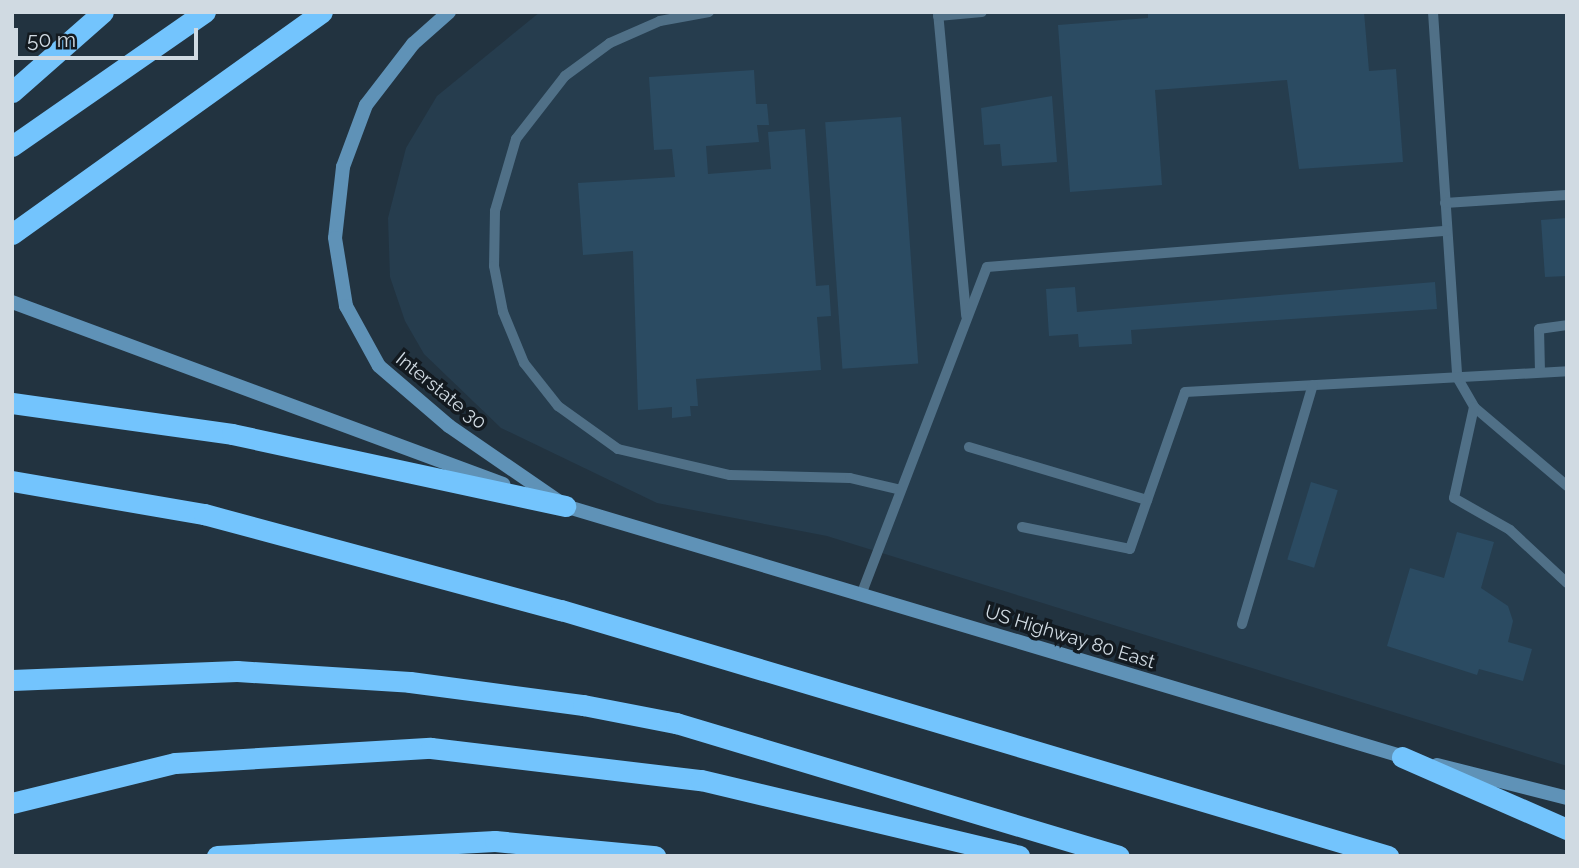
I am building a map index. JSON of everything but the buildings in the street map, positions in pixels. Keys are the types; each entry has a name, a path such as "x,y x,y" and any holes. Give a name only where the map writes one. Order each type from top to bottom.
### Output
{"highway":[{"path":"12,92 103,12"},
{"path":"12,146 205,12"},
{"path":"12,234 322,12"},
{"path":"12,403 232,434 565,506"},
{"path":"12,481 204,514 348,552 1388,856"},
{"path":"12,680 144,672 327,676 490,692 676,723 1118,856"},
{"path":"12,803 175,763 430,748 701,780 1019,856"},
{"path":"1402,757 1567,829"},
{"path":"217,856 495,841 655,856"}],"main road":[{"name":"Interstate 30","path":"449,12 413,44 366,106 343,167 335,238 346,306 379,366 449,426 565,506"},
{"name":"US Highway 80 East","path":"12,302 245,393 565,506 1402,757 1567,798"}],"lane":[{"path":"709,12 660,21 610,43 565,76 516,139 495,211 494,266 503,312 524,363 558,406 618,449 730,475 850,478 901,490"},
{"path":"967,321 938,14 982,12"},
{"path":"1433,12 1457,377 1474,407 1567,486"},
{"path":"1446,203 1567,195"},
{"path":"861,595 987,267 1447,231"},
{"path":"1541,372 1538,329 1567,325"},
{"path":"1022,527 1123,552 1130,549 1185,392 1567,370"},
{"path":"1242,624 1313,385"},
{"path":"1474,407 1454,498 1510,530 1567,583"},
{"path":"969,447 1147,500"}],"shaded area":[{"path":"540,12 1567,12 1567,766 827,536 657,503 501,428 424,354 405,321 390,277 388,218 406,148 437,96"}]}
